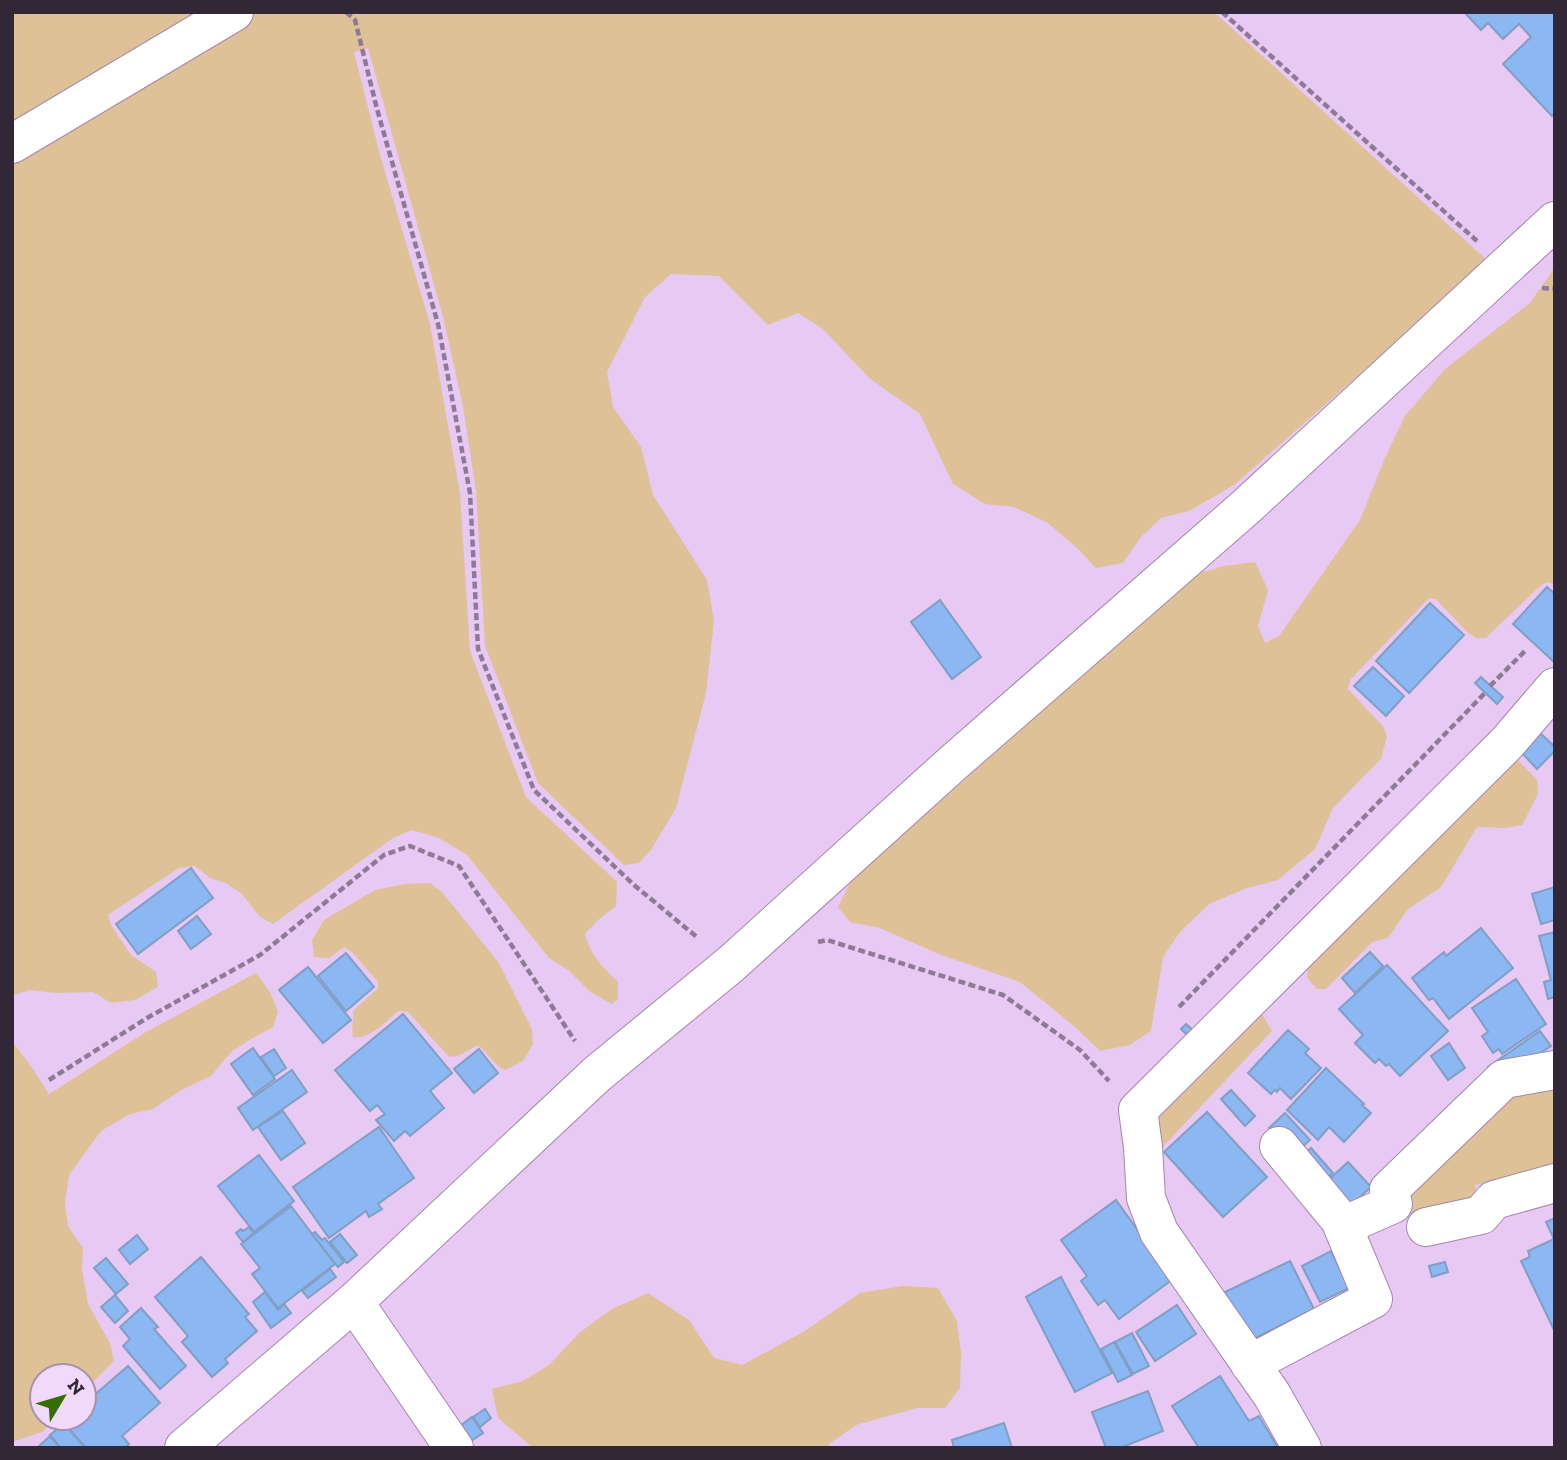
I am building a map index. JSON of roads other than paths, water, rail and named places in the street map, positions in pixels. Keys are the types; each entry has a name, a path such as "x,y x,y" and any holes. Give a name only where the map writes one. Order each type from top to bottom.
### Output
{"street":[{"path":"12,144 234,12"},
{"path":"184,1448 354,1302 597,1074 731,964 953,763 1247,506 1555,221"},
{"path":"1302,1448 1272,1395 1159,1233 1146,1198 1138,1110 1507,743 1555,687"},
{"path":"1343,1226 1393,1204 1388,1190 1504,1079 1555,1070"},
{"path":"1250,1364 1373,1299 1340,1220 1279,1146"},
{"path":"1426,1227 1481,1215 1494,1200 1555,1183"},
{"path":"354,1302 454,1448"}]}
